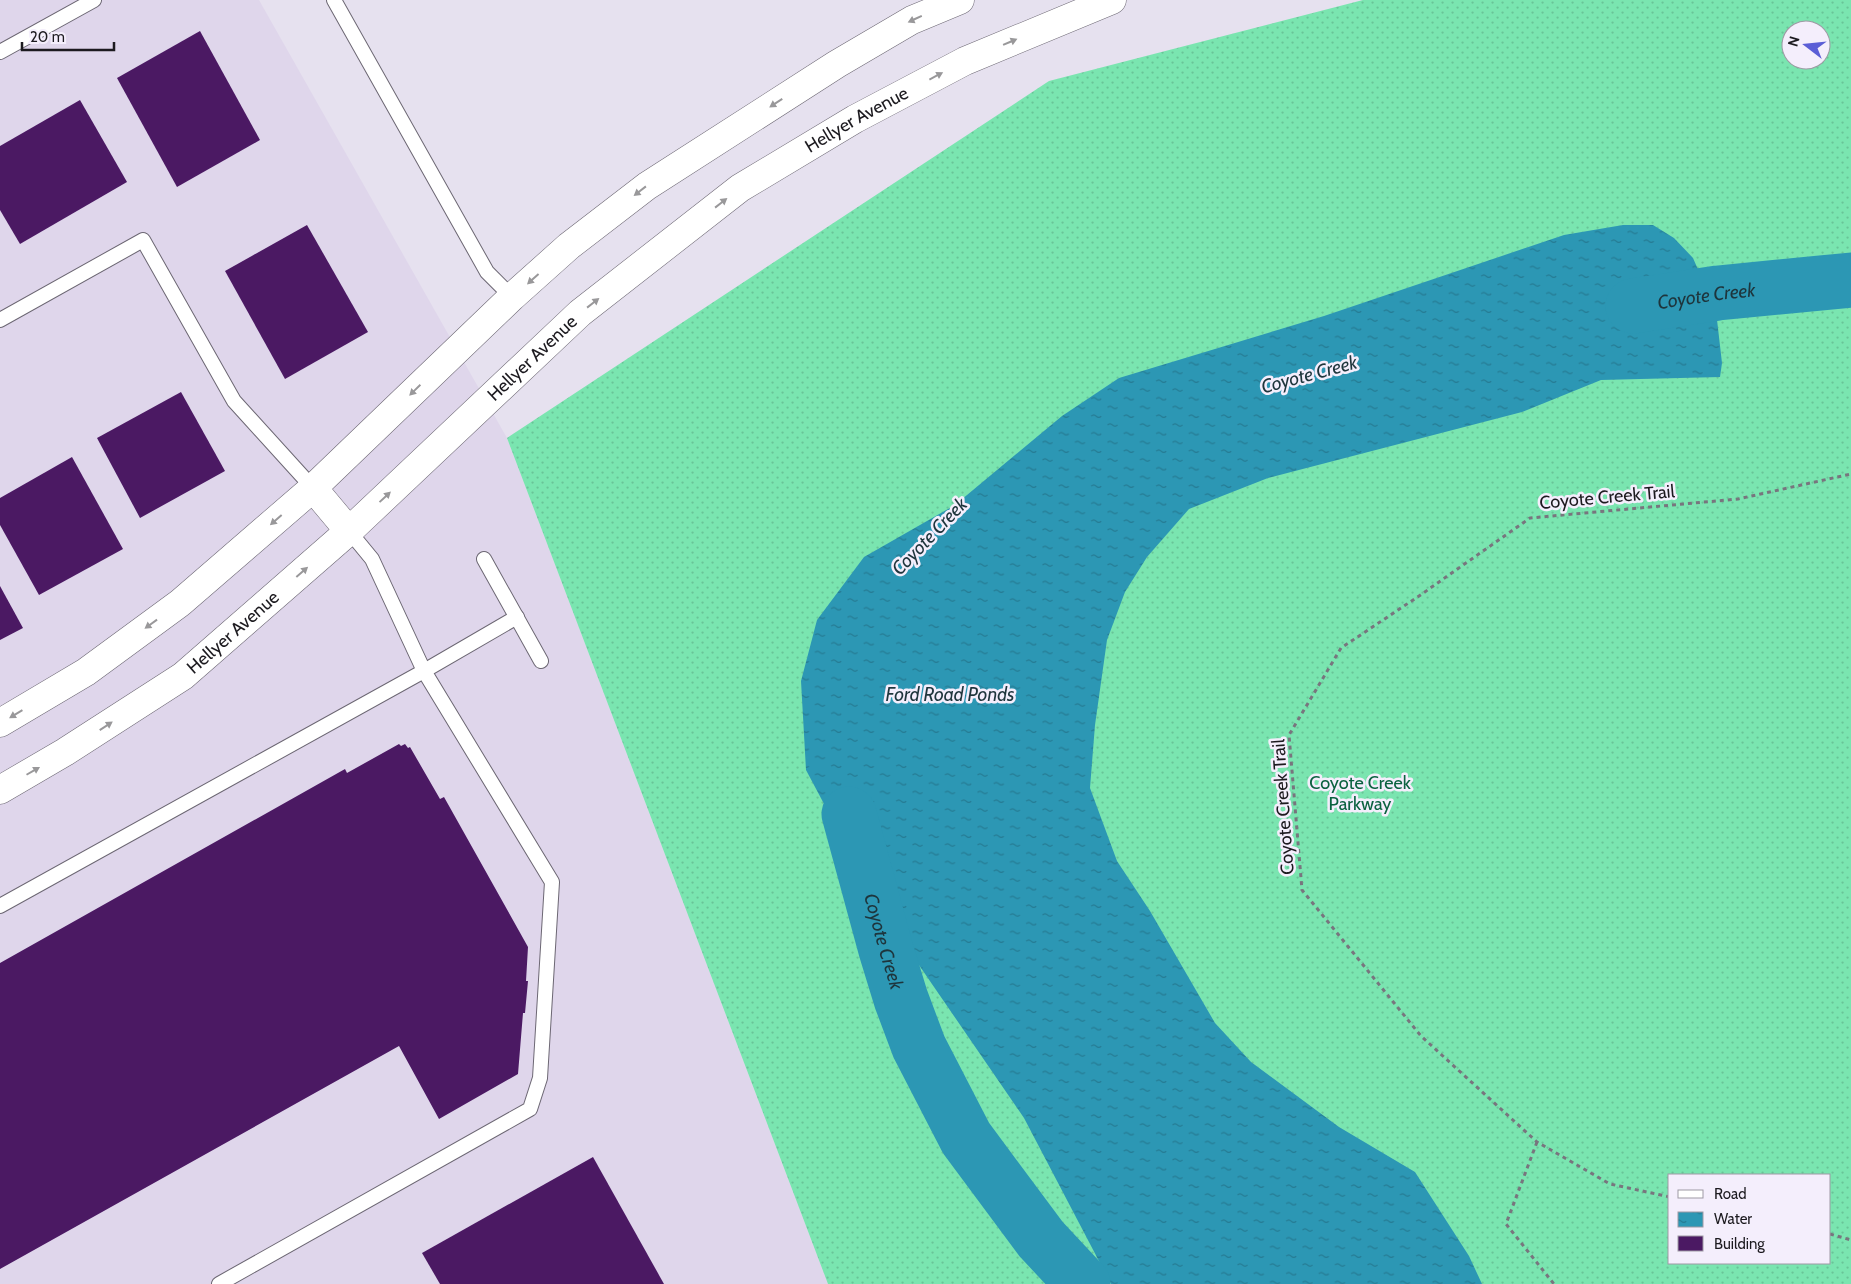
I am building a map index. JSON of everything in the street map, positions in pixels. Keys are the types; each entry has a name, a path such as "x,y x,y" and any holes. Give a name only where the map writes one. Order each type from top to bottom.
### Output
{"main road":[{"path":"0,723 86,672 180,604 312,488 512,297 569,246 647,186 837,64 912,20 960,0"},
{"name":"Hellyer Avenue","path":"0,790 65,752 183,676 349,531 580,313 740,188 855,119 965,61 1112,0"},
{"path":"312,488 349,531"}],"lane":[{"path":"0,52 94,0"},
{"path":"334,0 487,272 512,297"},
{"path":"0,319 143,240 234,401 312,488"},
{"path":"219,1284 530,1110 540,1078 552,882 424,671 372,559 349,531"},
{"path":"484,559 541,661"},
{"path":"0,906 424,671 517,616"}],"path":[{"name":"Coyote Creek Trail","path":"1668,1198 1610,1184 1536,1142 1421,1036 1302,890 1289,735 1341,648 1530,518 1738,499 1851,474"},
{"path":"1536,1142 1506,1224 1554,1284"},
{"path":"1831,1234 1851,1240"}],"shaded area":[{"path":"0,0 259,0 507,438 828,1284 0,1284"}],"green space":[{"name":"Coyote Creek Parkway","path":"1363,0 1851,0 1851,1284 828,1284 507,438 1049,81"}],"water":[{"name":"Ford Road Ponds","path":"1623,225 1653,225 1674,238 1693,258 1716,311 1722,363 1720,377 1601,380 1522,412 1268,478 1189,509 1147,557 1125,592 1107,640 1095,725 1090,788 1117,861 1150,911 1215,1023 1251,1062 1339,1127 1415,1172 1469,1256 1482,1284 1111,1284 1024,1118 910,952 857,866 806,770 801,681 817,620 864,557 955,505 1062,416 1119,378 1324,316 1564,235"}],"building":[{"path":"200,31 260,140 177,187 117,78"},
{"path":"80,100 127,182 20,244 0,210 0,146"},
{"path":"307,225 368,332 285,379 225,271"},
{"path":"181,392 225,471 140,518 97,438"},
{"path":"72,457 123,549 39,595 0,525 0,498"},
{"path":"0,586 23,628 0,640"},
{"path":"399,744 401,746 405,744 408,748 410,747 440,799 444,797 528,947 526,981 528,981 525,1013 523,1013 518,1074 439,1119 399,1046 0,1269 0,963 345,769 347,773"},
{"path":"593,1157 664,1284 440,1284 422,1253"}],"waterway":[{"name":"Coyote Creek","path":"1633,306 1718,293 1851,280"},
{"name":"Coyote Creek","path":"849,814 886,950 901,999 919,1047 966,1138 1041,1239 1083,1284"}]}
